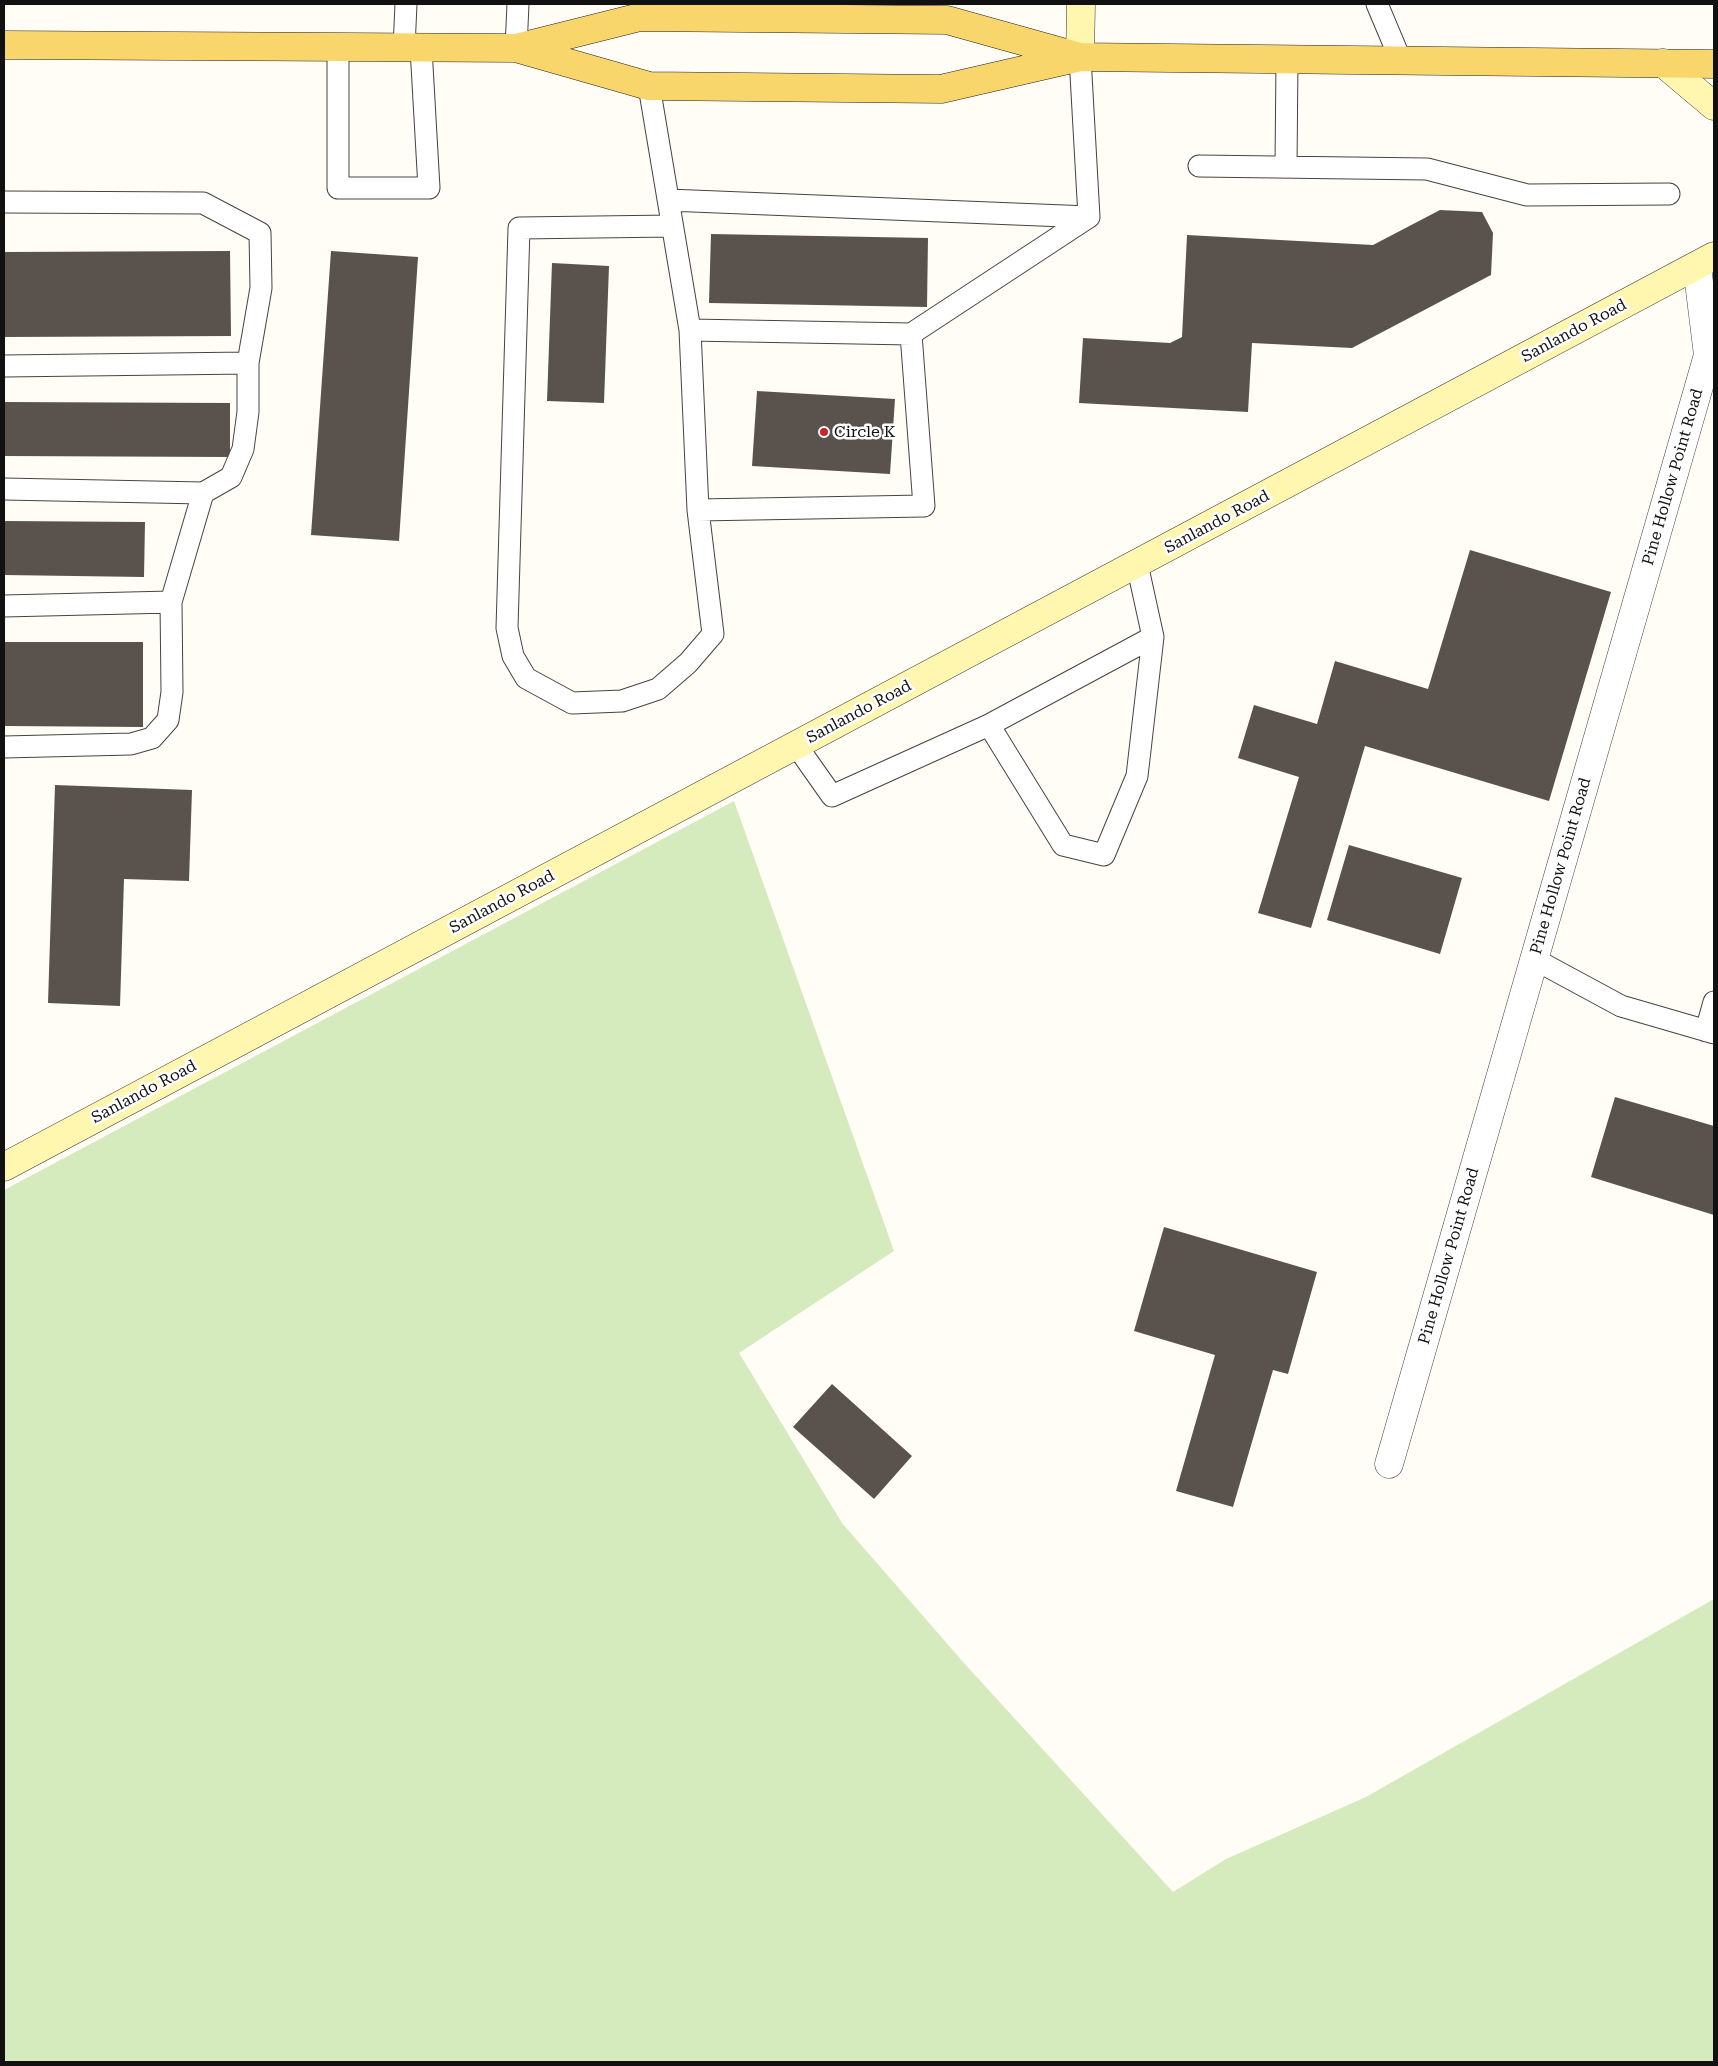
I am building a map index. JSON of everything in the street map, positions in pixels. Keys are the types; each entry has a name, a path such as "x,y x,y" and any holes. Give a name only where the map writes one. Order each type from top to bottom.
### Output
{"main road":[{"path":"4,45 516,48 640,17 947,20 1080,57"},
{"path":"516,48 648,86 941,89 1080,57 1714,64"}],"street":[{"path":"1080,57 1081,4"},
{"path":"1663,64 1714,106"},
{"name":"Sanlando Road","path":"4,1167 1705,261"},
{"name":"Pine Hollow Point Road","path":"1389,1464 1708,355 1705,261"}],"lane":[{"path":"338,47 338,188 429,188 406,4"},
{"path":"516,48 518,4"},
{"path":"1378,4 1400,61"},
{"path":"1080,57 1089,217"},
{"path":"1286,167 1287,59"},
{"path":"648,86 690,330 698,510 713,634 688,663 658,689 622,701 572,704 526,678 513,656 507,628 519,228 672,226"},
{"path":"1199,166 1428,169 1528,196 1669,194"},
{"path":"668,200 1089,217"},
{"path":"4,202 203,203 260,233 261,288 248,364 248,412 243,449 231,477 203,493 4,489"},
{"path":"690,330 911,334 1089,217"},
{"path":"698,510 924,506 911,334"},
{"path":"4,366 248,364"},
{"path":"4,747 131,744 152,738 168,720 172,692 171,602 203,493"},
{"path":"988,725 1063,845 1104,856 1137,776 1153,637 1137,564"},
{"path":"4,606 171,602"},
{"path":"796,745 832,796 988,725 1153,637"},
{"path":"1534,959 1620,1006 1710,1032 1714,1002"}],"green space":[{"path":"734,801 894,1251 739,1353 842,1523 964,1663 1173,1892 1226,1859 1366,1797 1714,1599 1714,2062 4,2062 4,1190"}],"building":[{"path":"1440,210 1482,212 1493,233 1491,275 1352,348 1252,343 1248,412 1079,403 1083,338 1170,343 1182,337 1187,235 1373,245"},
{"path":"711,234 928,238 927,307 709,303"},
{"path":"230,251 231,336 4,337 4,252"},
{"path":"331,251 418,257 399,541 311,535"},
{"path":"552,263 609,266 604,403 547,401"},
{"name":"Circle K","path":"757,391 895,399 890,474 752,466"},
{"path":"4,402 230,403 230,457 4,456"},
{"path":"4,521 145,522 144,577 4,575"},
{"path":"1470,550 1611,592 1549,801 1365,746 1311,928 1258,913 1299,777 1238,758 1254,705 1317,724 1335,661 1428,689"},
{"path":"4,642 143,642 143,727 4,726"},
{"path":"55,785 192,790 189,881 124,879 120,1006 48,1003"},
{"path":"1349,845 1462,878 1440,954 1327,920"},
{"path":"1615,1097 1714,1126 1714,1215 1591,1177"},
{"path":"1164,1227 1317,1272 1288,1374 1273,1370 1233,1507 1176,1491 1215,1355 1134,1331"},
{"path":"832,1384 912,1456 874,1499 793,1427"}],"place":[{"name":"Circle K","path":"824,432"}]}
